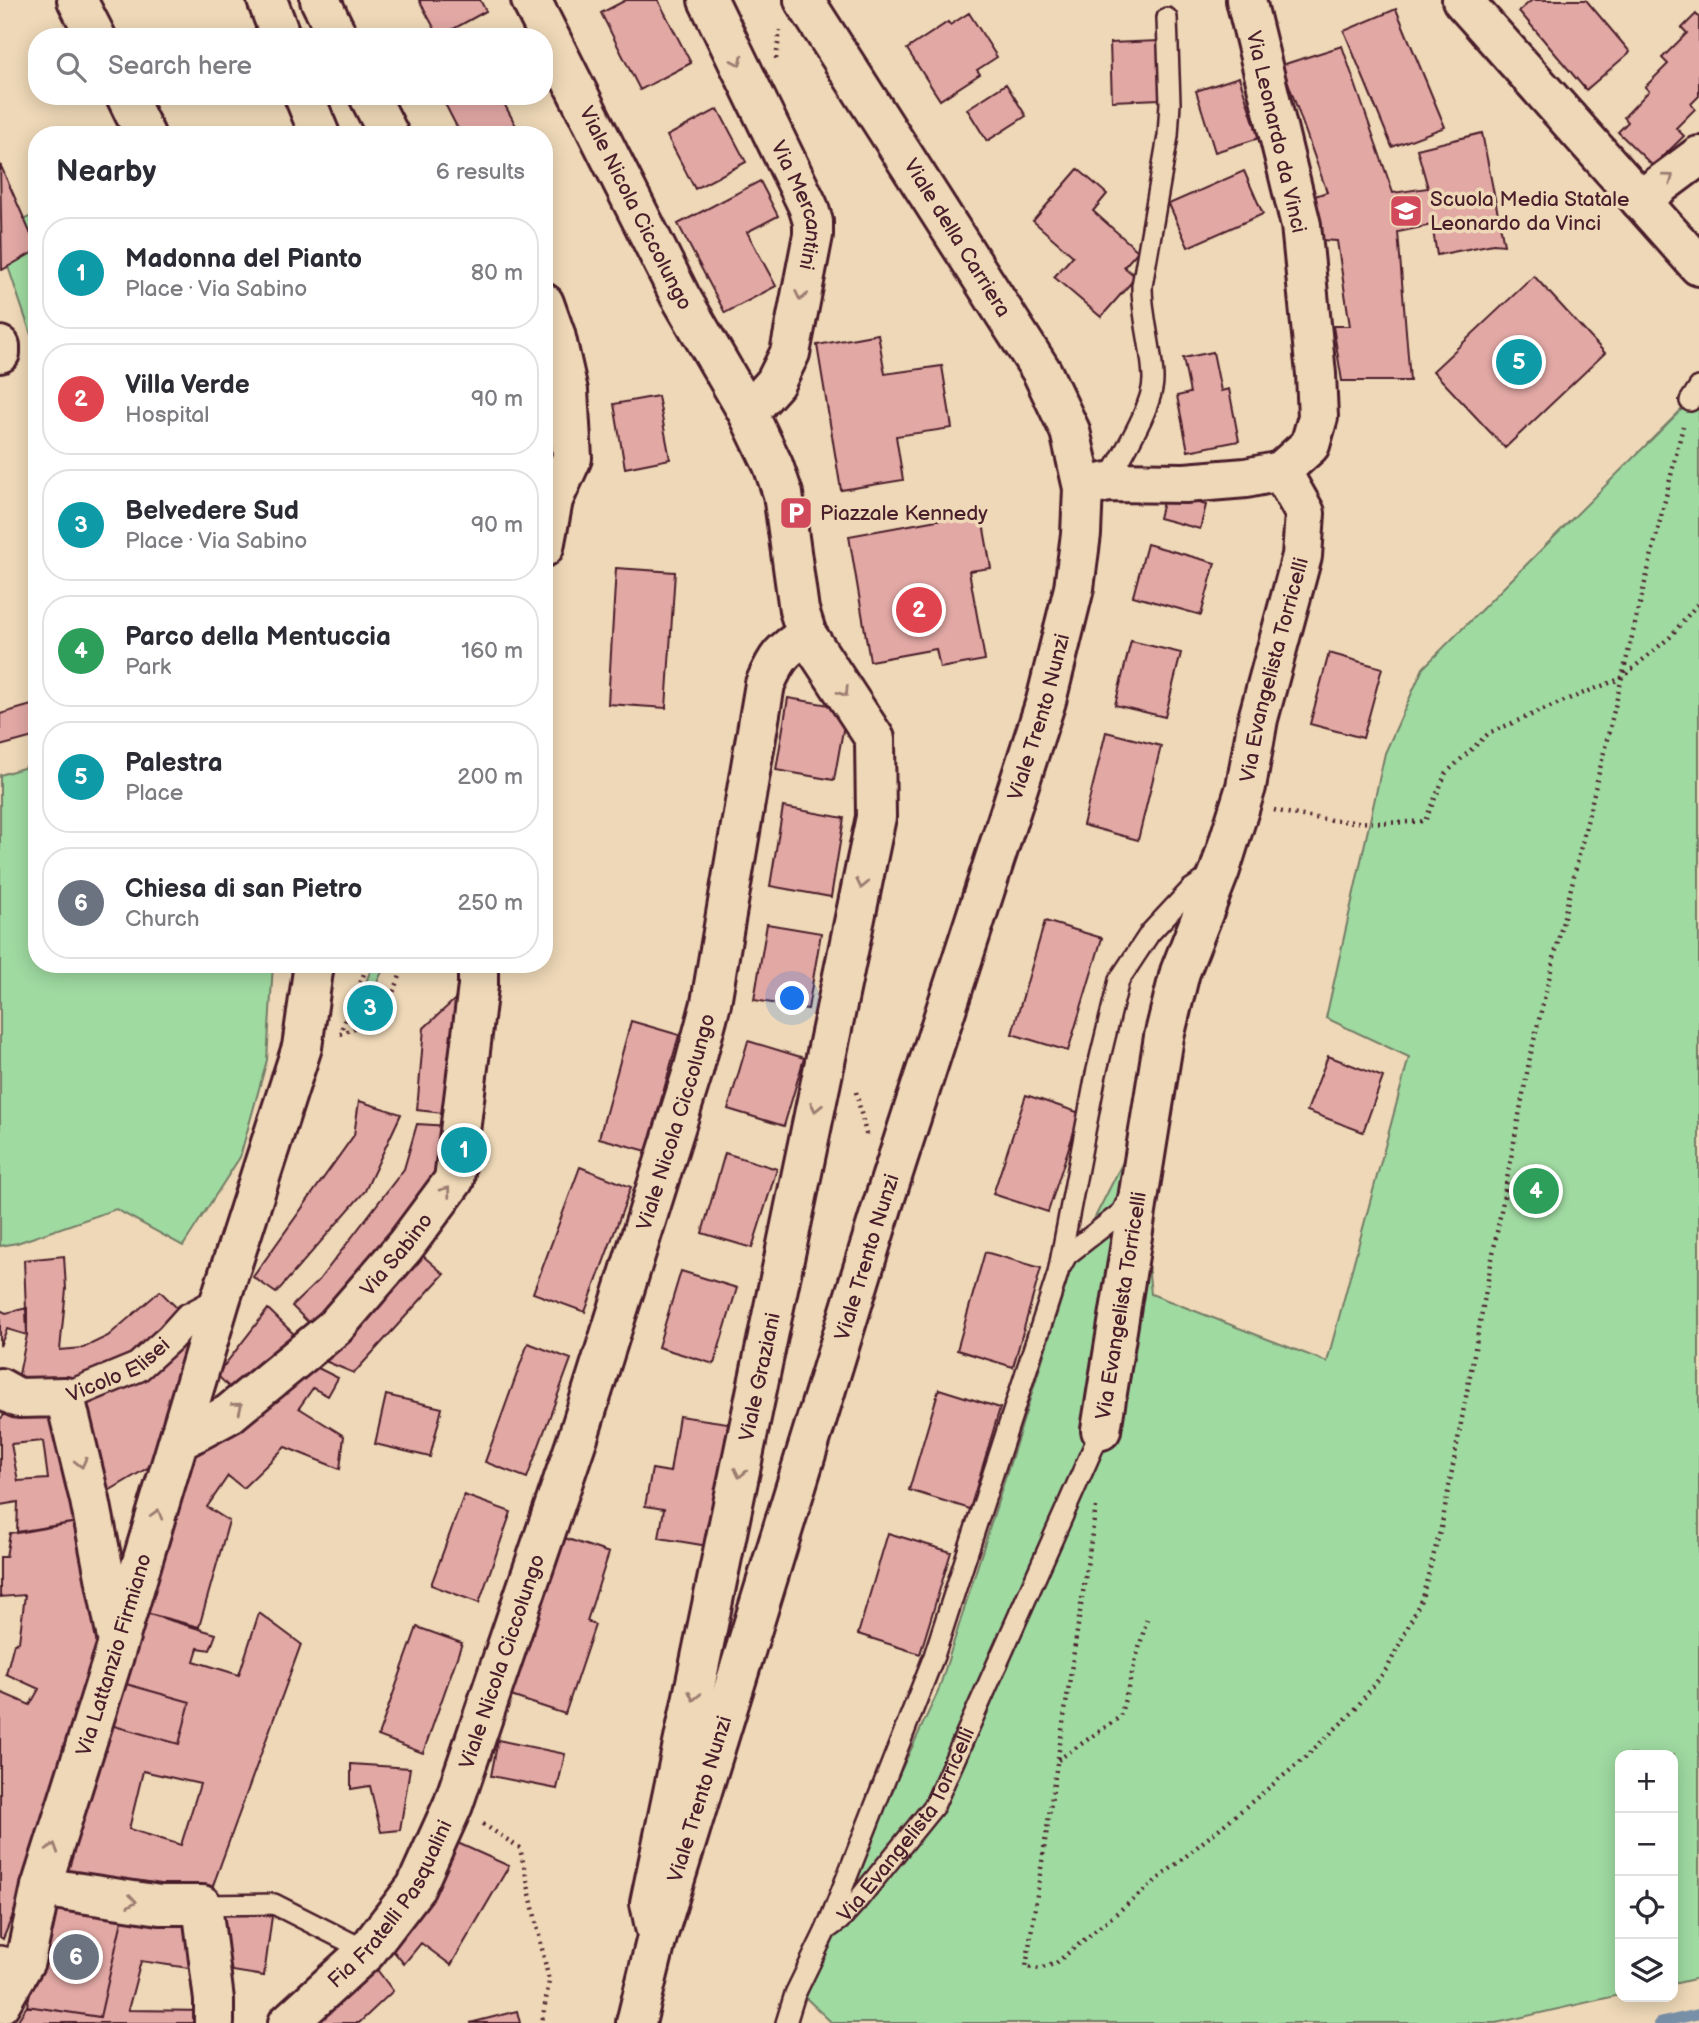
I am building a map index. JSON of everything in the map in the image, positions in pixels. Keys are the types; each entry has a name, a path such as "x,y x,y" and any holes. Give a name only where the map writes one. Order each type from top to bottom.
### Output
{"street":[{"path":"77,0 91,28"},
{"path":"267,0 278,28"},
{"path":"320,0 334,28"},
{"name":"Viale Nicola Ciccolungo","path":"531,0 545,28"},
{"name":"Via Mercantini","path":"708,0 808,206 813,222 813,235 790,353 775,383 748,413"},
{"name":"Viale della Carriera","path":"804,0 1042,372 1095,485"},
{"name":"Via Leonardo da Vinci","path":"1246,0 1301,225 1316,374 1318,417 1310,445 1281,471"},
{"path":"1462,0 1699,266"},
{"name":"Viale Nicola Ciccolungo","path":"553,44 680,296 748,413"},
{"path":"130,105 141,126"},
{"path":"308,105 316,126"},
{"path":"374,105 384,126"},
{"path":"1640,200 1699,156"},
{"path":"553,328 568,391 572,458 553,500"},
{"path":"0,346 0,353"},
{"path":"748,413 774,465 783,494 799,610 807,635"},
{"path":"1095,485 1185,483 1246,478 1281,471"},
{"name":"Via Evangelista Torricelli","path":"1101,1430 1164,1037 1180,972 1220,870 1246,787 1261,706 1302,556 1305,513 1281,471"},
{"name":"Viale Trento Nunzi","path":"636,2023 657,1937 883,1204 1046,701 1074,588 1081,534 1095,485"},
{"name":"Viale Nicola Ciccolungo","path":"453,1805 578,1437 693,1071 711,1003 765,684 777,657 791,644 807,635"},
{"name":"Viale Graziani","path":"657,1937 649,1903 876,817 875,739 807,635"},
{"name":"Via Lattanzio Firmiano","path":"0,2004 12,1959 41,1888 118,1643 220,1301 302,1047 313,973"},
{"name":"Via Sabino","path":"179,1441 229,1415 335,1327 404,1246 454,1180 478,975"},
{"name":"Vicolo Elisei","path":"6,1400 65,1397 138,1367 188,1318 220,1301"},
{"path":"65,1397 90,1500 118,1643"},
{"name":"Fia Fratelli Pasqualini","path":"288,2023 367,1951 416,1887 453,1805"},
{"path":"41,1888 160,1905 202,1905 214,2000 214,2023"}],"lane":[{"path":"1095,485 1151,399 1153,379 1142,309 1142,286 1168,136 1170,103 1167,18"},
{"name":"Via Evangelista Torricelli","path":"786,2023 795,1994 826,1930 934,1656 1058,1273 1096,1074 1119,980 1150,933 1191,889 1220,870"},
{"path":"1058,1273 1067,1255 1122,1212 1138,1179 1150,1128"},
{"name":"Via Evangelista Torricelli","path":"826,1930 840,1920 857,1901 934,1806 1101,1430"},
{"path":"202,1905 274,1904 367,1951"}],"path":[{"path":"1097,1494 1026,1967 1040,1969 1056,1963 1299,1763 1353,1712 1388,1667 1422,1598 1442,1524 1530,1057 1620,679 1694,394"},
{"path":"1238,810 1269,809 1310,818 1369,824 1425,821 1446,773 1489,733 1620,679 1670,637 1699,602"},
{"path":"337,1041 364,973"},
{"path":"340,1034 360,1027 387,1002 395,990 400,973"},
{"path":"855,1088 867,1139"},
{"path":"1058,1760 1119,1717 1147,1619"},
{"path":"453,1805 520,1847 549,1980 542,2023"}],"green space":[{"path":"28,218 28,325 0,243 0,232"},
{"path":"1699,398 1699,1978 1678,1983 1678,1750 1615,1750 1615,1996 1496,2023 832,2023 806,1998 826,1930 938,1692 1074,1259 1135,1138 1151,1294 1327,1362 1409,1057 1326,1018 1385,753 1423,668 1690,401"},
{"path":"28,766 28,973 272,973 267,1060 240,1157 183,1246 116,1209 17,1243 0,1246 0,775"},
{"path":"370,973 382,973 370,996 376,1002 351,1021"}],"building":[{"path":"419,0 480,0 486,11 455,28 434,28"},
{"path":"626,0 658,0 691,63 640,90 601,13"},
{"path":"1532,0 1586,0 1630,52 1586,90 1519,11"},
{"path":"1396,9 1445,127 1392,147 1344,31"},
{"path":"969,13 997,57 977,70 980,74 940,100 907,49 948,22 950,25"},
{"path":"1696,14 1699,18 1699,96 1691,104 1695,109 1676,128 1684,136 1653,166 1618,132 1628,122 1624,117 1649,91 1645,87 1668,64 1662,58 1687,33 1682,28"},
{"path":"1159,41 1161,99 1112,101 1110,43"},
{"name":"Scuola Media Statale Leonardo da Vinci","path":"1342,46 1393,193 1428,188 1417,149 1482,133 1504,245 1493,244 1437,255 1432,225 1398,232 1410,381 1342,381 1333,326 1350,326 1337,241 1321,240 1312,197 1327,192 1282,65"},
{"path":"1239,77 1259,138 1215,152 1196,91"},
{"path":"1006,84 1026,116 987,141 967,109"},
{"path":"446,105 505,105 516,126 456,126"},
{"path":"718,109 746,162 695,189 667,136"},
{"path":"0,164 28,228 28,255 2,270"},
{"path":"1078,169 1107,194 1093,211 1138,251 1124,267 1136,277 1101,317 1054,277 1073,256 1033,221"},
{"path":"1244,171 1263,214 1188,247 1169,204"},
{"path":"760,181 778,216 747,232 776,286 725,313 678,224"},
{"path":"1534,276 1605,353 1505,448 1433,371"},
{"path":"878,334 885,374 942,366 952,428 896,436 903,480 841,490 817,345"},
{"path":"1213,352 1221,391 1229,389 1239,441 1188,451 1177,396 1190,393 1183,358"},
{"path":"658,396 670,459 625,468 614,404"},
{"path":"1165,494 1206,505 1200,529 1159,518"},
{"path":"981,512 991,568 969,571 985,660 940,668 936,649 870,661 849,536"},
{"path":"1147,544 1215,563 1201,615 1133,596"},
{"path":"616,568 675,572 666,708 608,704"},
{"path":"1131,641 1181,653 1165,717 1115,705"},
{"path":"1329,653 1382,668 1363,738 1310,724"},
{"path":"788,698 847,708 834,780 776,770"},
{"path":"28,706 28,738 0,746 0,714"},
{"path":"1106,732 1161,746 1138,840 1083,825"},
{"path":"783,807 844,818 831,897 770,886"},
{"path":"1045,921 1102,938 1068,1051 1012,1034"},
{"path":"767,924 821,933 808,1009 754,1000"},
{"path":"465,990 451,1114 417,1110 424,1028"},
{"path":"631,1021 679,1035 647,1151 599,1138"},
{"path":"748,1041 804,1058 784,1126 728,1109"},
{"path":"1328,1056 1383,1077 1363,1132 1307,1111"},
{"path":"1026,1095 1080,1113 1048,1212 993,1194"},
{"path":"359,1101 401,1114 365,1191 276,1293 253,1277 354,1135"},
{"path":"417,1124 449,1126 437,1179 317,1331 292,1306 319,1280 404,1169"},
{"path":"725,1153 777,1169 752,1248 702,1233"},
{"path":"580,1167 631,1187 585,1312 533,1293"},
{"path":"415,1249 444,1274 354,1373 320,1359"},
{"path":"985,1252 1041,1268 1013,1367 957,1350"},
{"path":"64,1256 66,1289 60,1350 83,1348 108,1336 160,1291 182,1313 120,1370 56,1388 17,1384 27,1335 24,1260"},
{"path":"681,1271 737,1288 714,1364 658,1347"},
{"path":"27,1308 27,1335 7,1329 0,1346 0,1310 6,1313"},
{"path":"268,1309 303,1343 240,1398 217,1375"},
{"path":"175,1339 189,1349 154,1464 100,1496 77,1399"},
{"path":"528,1343 571,1359 527,1478 485,1462"},
{"path":"308,1363 338,1378 328,1396 313,1388 299,1408 344,1436 340,1469 285,1447 243,1488 228,1476 207,1507 229,1521 199,1627 142,1612 190,1450"},
{"path":"939,1389 1000,1408 970,1509 909,1490"},
{"path":"386,1395 442,1408 430,1457 375,1444"},
{"path":"14,1406 53,1416 89,1520 17,1533 18,1502 0,1505 0,1419","holes":["43,1441 48,1479 18,1481 11,1444"]},
{"path":"679,1416 728,1423 708,1546 659,1538 664,1509 645,1506 652,1469 670,1472"},
{"path":"464,1495 511,1512 479,1603 431,1585"},
{"path":"89,1520 100,1634 97,1673 52,1821 3,1939 0,1937 0,1692 30,1705 39,1689 6,1674 14,1643 19,1642 25,1595 0,1597 0,1557 6,1557 10,1533"},
{"path":"888,1533 951,1552 920,1654 858,1634"},
{"path":"559,1536 609,1553 587,1621 595,1625 565,1714 511,1696 533,1632 528,1630"},
{"path":"142,1612 216,1634 210,1650 198,1648 194,1661 239,1675 259,1613 301,1644 211,1891 62,1874 107,1724 179,1744 190,1702 119,1682","holes":["143,1771 200,1784 181,1845 129,1829"]},
{"path":"417,1627 462,1643 423,1753 378,1736"},
{"path":"119,1682 190,1702 179,1744 107,1724"},
{"path":"498,1740 565,1754 557,1789 491,1776"},
{"path":"351,1764 410,1768 400,1830 381,1832 370,1786 351,1789"},
{"path":"451,1840 509,1866 451,1965 421,1943 404,1964 386,1942"},
{"path":"53,1896 125,1907 100,2017 27,2006"},
{"path":"125,1907 198,1922 203,1970 141,1961 128,2010 208,2011 207,2023 16,2023 27,2006 100,2017"},
{"path":"215,1910 272,1916 264,1976 214,1968"},
{"path":"372,1963 393,1991 359,2023 299,2023"},
{"path":"517,2011 520,2023 470,2023"}],"waterway":[{"path":"1659,2023 1699,2014"}],"place":[{"name":"Scuola Media Statale Leonardo da Vinci","path":"1406,211"},
{"name":"Palestra","path":"1519,362"},
{"name":"Piazzale Kennedy","path":"796,513"},
{"name":"Villa Verde","path":"919,610"},
{"name":"Belvedere Sud","path":"370,1008"},
{"name":"Madonna del Pianto","path":"464,1150"},
{"name":"Parco della Mentuccia","path":"1536,1191"},
{"name":"Chiesa di san Pietro","path":"76,1957"}]}
